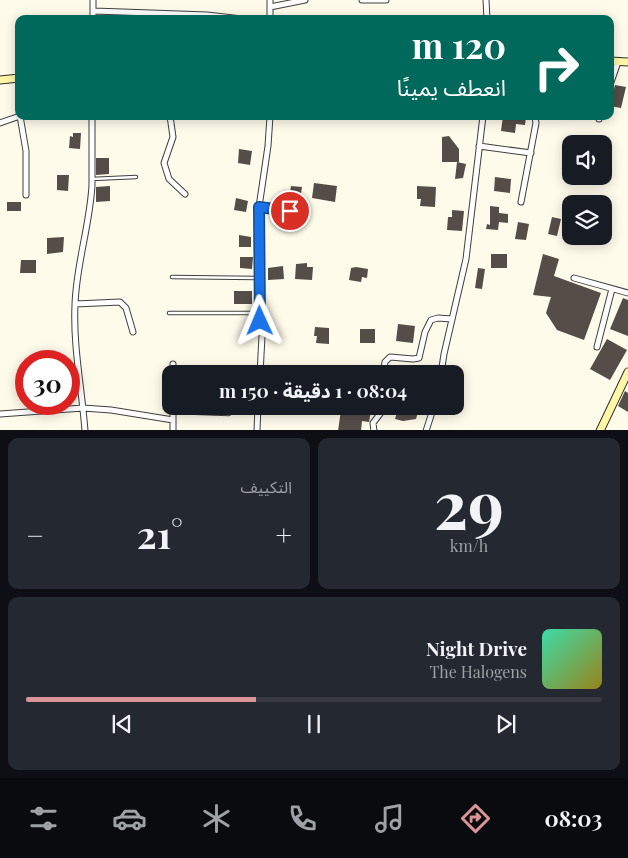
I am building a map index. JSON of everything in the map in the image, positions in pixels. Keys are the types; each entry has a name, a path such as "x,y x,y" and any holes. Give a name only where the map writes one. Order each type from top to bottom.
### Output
{"street":[{"path":"93,0 94,15"},
{"path":"270,0 270,15"},
{"path":"270,6 305,0"},
{"path":"362,0 386,0"},
{"path":"486,0 486,15"},
{"path":"94,11 207,15"},
{"path":"614,61 628,62"},
{"path":"0,80 15,78"},
{"path":"0,123 15,118"},
{"path":"21,120 26,151 26,195"},
{"path":"85,430 77,357 74,304 76,278 92,184 92,120"},
{"path":"171,120 173,137 164,163 170,179 185,194"},
{"path":"260,365 262,331 259,313 259,207 270,120"},
{"path":"443,365 466,259 482,120"},
{"path":"521,202 535,120"},
{"path":"479,146 531,153"},
{"path":"259,207 306,212"},
{"path":"574,278 628,293"},
{"path":"597,347 612,289"},
{"path":"74,304 120,302 126,308 133,332"},
{"path":"384,365 390,358 414,360 419,358 425,332 431,320 438,318 452,319"},
{"path":"600,430 628,372"},
{"path":"0,414 83,408 111,410 174,420"},
{"path":"174,415 174,430"},
{"path":"257,430 258,415"},
{"path":"374,430 373,423 379,415"},
{"path":"426,430 431,415"}],"lane":[{"path":"91,179 136,177"},
{"path":"172,277 260,278"},
{"path":"169,313 259,313"}],"building":[{"path":"615,85 626,87 621,108 614,107"},
{"path":"502,120 526,120 525,125 516,124 515,133 501,131"},
{"path":"73,133 81,133 80,149 69,148 70,136 73,137"},
{"path":"449,136 459,149 459,162 442,162 442,137"},
{"path":"239,149 252,151 250,165 238,163"},
{"path":"96,158 109,158 109,174 96,175"},
{"path":"457,162 466,164 463,178 455,179"},
{"path":"57,175 69,175 68,191 57,190"},
{"path":"495,177 511,179 510,193 494,191"},
{"path":"314,183 337,186 335,202 312,198"},
{"path":"110,186 110,201 96,202 96,187"},
{"path":"291,186 302,187 300,200 289,199"},
{"path":"417,186 436,187 435,207 420,206 421,199 417,199"},
{"path":"236,198 248,201 246,212 234,210"},
{"path":"7,202 21,202 21,211 7,211"},
{"path":"490,206 499,207 499,213 508,214 508,223 499,222 498,230 486,229 487,224 490,225"},
{"path":"452,210 464,211 462,231 447,230 448,217 452,217"},
{"path":"552,217 561,219 557,236 548,234"},
{"path":"518,222 529,224 526,240 515,239"},
{"path":"239,235 251,237 251,247 239,247"},
{"path":"64,237 63,252 47,254 47,238"},
{"path":"491,254 507,254 507,268 491,268"},
{"path":"543,254 559,259 554,276 601,293 584,340 557,330 546,313 551,297 533,295"},
{"path":"240,257 253,257 252,269 240,268"},
{"path":"21,260 36,260 36,273 20,273"},
{"path":"307,263 307,267 313,267 312,280 295,279 296,264"},
{"path":"283,266 284,279 268,280 268,268"},
{"path":"351,268 368,269 367,278 362,277 361,282 349,280"},
{"path":"478,268 485,269 482,289 475,288"},
{"path":"234,291 252,291 252,304 234,304"},
{"path":"623,298 628,300 628,336 610,329"},
{"path":"398,324 415,326 413,343 396,341"},
{"path":"315,327 329,328 329,344 316,343 317,336 314,336"},
{"path":"360,329 375,329 375,343 360,343"},
{"path":"607,339 627,350 610,380 590,369"},
{"path":"625,391 628,393 628,412 618,406"},
{"path":"340,415 370,415 369,422 362,421 361,430 338,430"},
{"path":"396,415 417,415 416,419 403,421 395,419"}],"route":[{"path":"260,321 261,251 259,207 290,211"}]}
